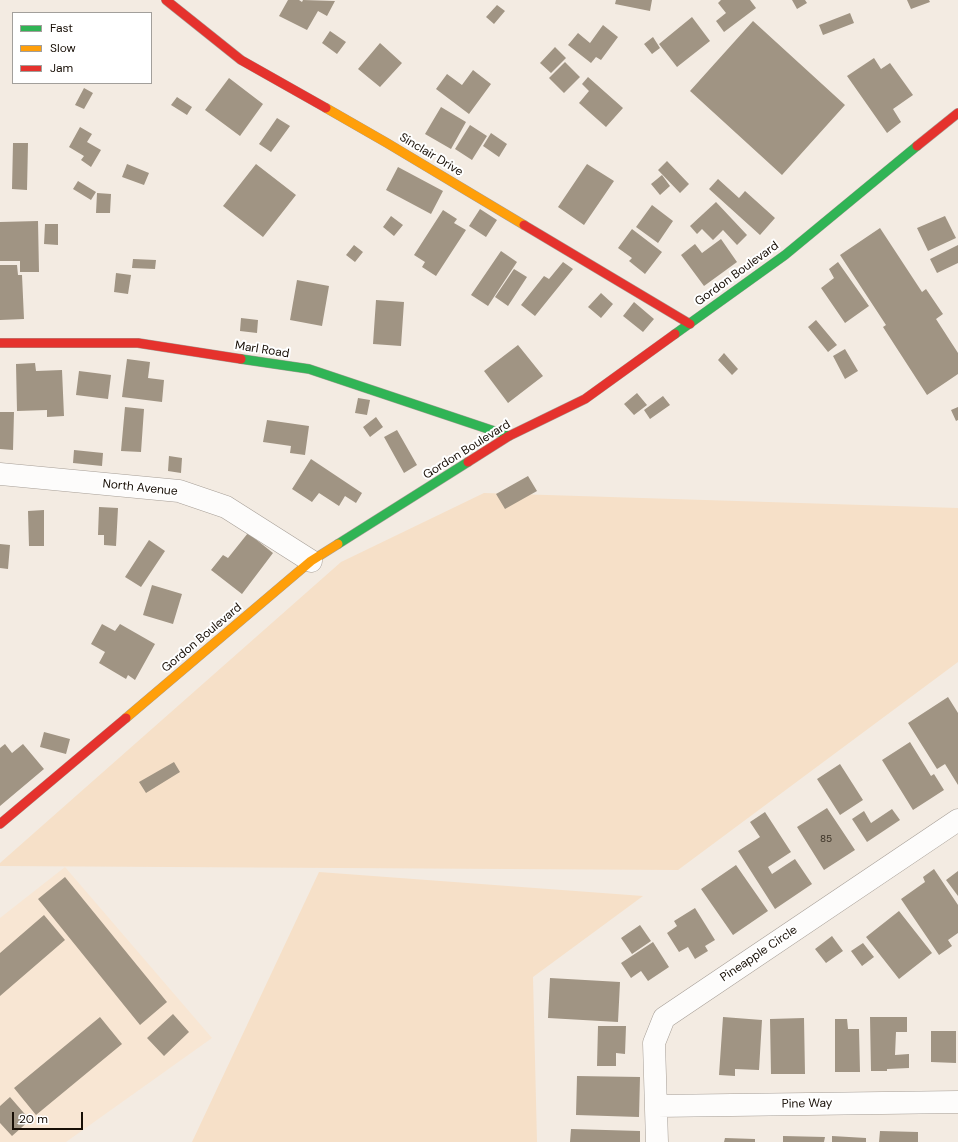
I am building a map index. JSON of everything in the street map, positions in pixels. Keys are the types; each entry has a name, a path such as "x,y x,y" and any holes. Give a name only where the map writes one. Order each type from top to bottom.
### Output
{"street":[{"name":"Sinclair Drive","path":"166,0 241,60 387,143 690,324"},
{"name":"Gordon Boulevard","path":"0,824 311,561 509,436 585,399 785,255 958,113"},
{"name":"Marl Road","path":"0,343 138,343 309,369 509,436"},
{"name":"North Avenue","path":"0,474 179,491 226,507 311,561"},
{"name":"Pineapple Circle","path":"657,1142 654,1043 664,1018 958,820"},
{"name":"Pine Way","path":"657,1106 958,1102"}],"shaded area":[{"path":"484,493 958,508 958,662 678,870 0,866 0,863 341,562"},
{"path":"65,867 212,1038 66,1142 0,1142 0,918"},
{"path":"319,872 643,896 533,977 537,1142 192,1142"}],"building":[{"path":"288,0 299,0 302,2 303,0 335,1 327,16 318,11 307,30 279,16"},
{"path":"616,0 652,0 650,11 615,4"},
{"path":"721,0 750,0 756,8 724,32 716,21 726,13 718,3"},
{"path":"792,0 805,0 807,3 797,9"},
{"path":"907,0 929,0 930,2 911,9"},
{"path":"497,5 505,11 494,24 486,17"},
{"path":"850,13 854,23 823,35 819,25"},
{"path":"692,17 710,41 677,67 659,44"},
{"path":"753,21 845,105 782,175 690,91"},
{"path":"603,25 618,37 601,60 596,57 591,63 568,45 578,33 590,43"},
{"path":"330,31 346,42 337,54 322,43"},
{"path":"653,37 660,48 652,54 644,44"},
{"path":"380,43 402,63 380,87 358,69"},
{"path":"555,47 566,58 551,73 540,63"},
{"path":"874,58 881,69 890,63 913,95 893,109 901,122 887,133 847,76"},
{"path":"565,62 580,77 564,93 549,78"},
{"path":"473,70 491,84 469,114 436,89 447,74 462,85"},
{"path":"588,77 623,108 606,127 579,103 589,91 582,84"},
{"path":"229,78 263,104 240,136 205,110"},
{"path":"84,88 93,93 84,109 75,105"},
{"path":"177,97 192,107 187,115 171,105"},
{"path":"441,107 466,122 451,149 425,134"},
{"path":"277,118 290,126 271,152 259,144"},
{"path":"470,125 487,136 472,160 455,149"},
{"path":"80,127 92,134 87,142 101,150 91,167 81,160 84,156 69,147"},
{"path":"491,133 507,144 499,157 483,146"},
{"path":"13,143 28,143 27,190 12,189"},
{"path":"667,161 689,184 680,193 658,170"},
{"path":"127,164 149,173 144,185 122,177"},
{"path":"256,164 296,195 263,237 223,206"},
{"path":"587,164 614,181 584,225 558,207"},
{"path":"398,167 443,191 431,214 386,190"},
{"path":"662,175 670,186 660,195 651,184"},
{"path":"718,179 739,198 745,191 775,218 760,235 709,189"},
{"path":"78,181 96,192 91,200 73,189"},
{"path":"97,193 111,194 110,213 96,213"},
{"path":"716,202 747,235 737,245 723,230 713,240 702,229 697,234 690,226"},
{"path":"652,205 673,221 658,243 636,227"},
{"path":"480,209 497,220 486,237 469,226"},
{"path":"443,210 457,219 454,223 466,230 436,276 422,267 425,262 414,255"},
{"path":"391,216 403,225 394,236 383,227"},
{"path":"945,216 956,238 928,251 917,228"},
{"path":"38,221 39,272 20,272 20,261 0,261 0,222"},
{"path":"45,224 58,224 58,245 44,244"},
{"path":"880,228 922,292 926,289 943,314 936,319 958,353 958,374 927,395 883,327 886,325 840,255"},
{"path":"632,229 662,252 645,274 629,261 632,258 618,248"},
{"path":"721,239 737,262 704,286 681,255 695,244 702,253"},
{"path":"354,245 363,252 355,262 346,255"},
{"path":"958,245 958,263 937,273 930,259"},
{"path":"501,251 517,262 488,306 471,295"},
{"path":"133,259 156,260 155,269 132,268"},
{"path":"563,262 573,269 535,316 521,305 544,276 549,279"},
{"path":"838,262 869,306 845,323 821,288 834,278 829,269"},
{"path":"0,265 17,265 18,275 22,275 24,319 0,320"},
{"path":"514,269 527,277 508,306 495,297"},
{"path":"116,273 131,275 128,294 114,292"},
{"path":"297,280 329,286 322,326 290,320"},
{"path":"601,293 613,304 601,318 588,307"},
{"path":"376,300 404,302 401,346 373,344"},
{"path":"634,302 654,319 643,332 623,316"},
{"path":"241,318 258,320 257,333 240,331"},
{"path":"816,320 837,345 828,352 808,327"},
{"path":"518,345 543,376 508,403 484,371"},
{"path":"845,349 858,371 845,379 833,356"},
{"path":"724,353 738,369 732,375 718,360"},
{"path":"127,359 150,362 148,378 164,380 162,402 122,397"},
{"path":"35,363 36,371 62,370 64,416 47,417 47,410 17,411 16,364"},
{"path":"79,371 111,375 108,399 76,395"},
{"path":"637,393 647,405 634,415 624,404"},
{"path":"663,396 670,405 650,419 644,410"},
{"path":"358,398 370,400 367,415 355,413"},
{"path":"125,407 144,409 141,452 121,451"},
{"path":"958,407 958,420 956,421 951,410"},
{"path":"0,412 14,412 13,450 0,449"},
{"path":"376,417 383,427 370,437 363,427"},
{"path":"267,420 309,426 305,455 290,453 291,446 263,442"},
{"path":"397,430 417,465 404,473 384,437"},
{"path":"74,450 103,453 102,466 73,463"},
{"path":"169,456 182,458 181,473 168,471"},
{"path":"311,459 362,493 356,503 345,496 339,506 319,493 312,502 292,489"},
{"path":"528,476 537,491 505,509 496,494"},
{"path":"99,507 118,508 116,546 104,545 104,535 98,535"},
{"path":"44,510 44,546 29,546 28,511"},
{"path":"248,533 273,553 242,594 211,570 223,555 228,558"},
{"path":"149,540 165,551 141,587 125,577"},
{"path":"0,544 10,545 8,569 0,568"},
{"path":"152,585 182,594 173,624 143,615"},
{"path":"102,624 115,631 120,624 155,644 135,680 128,675 126,679 99,663 105,652 91,644"},
{"path":"948,697 958,713 958,785 945,764 937,769 908,723"},
{"path":"44,732 70,739 66,754 40,747"},
{"path":"910,742 931,776 934,774 944,790 913,810 882,760"},
{"path":"5,744 12,753 23,744 44,769 0,806 0,748"},
{"path":"174,762 180,772 146,793 139,782"},
{"path":"840,764 863,800 840,815 817,779"},
{"path":"827,808 855,850 824,870 797,827"},
{"path":"892,809 900,820 867,842 852,819 864,811 871,823"},
{"path":"765,812 791,852 768,867 772,874 795,859 812,884 775,909 738,851 760,837 750,822"},
{"path":"736,865 768,911 733,935 701,889"},
{"path":"934,869 958,905 958,933 948,940 952,946 939,955 901,899 925,882 923,877"},
{"path":"958,871 958,896 946,880"},
{"path":"65,877 167,1002 140,1025 38,899"},
{"path":"695,908 715,940 705,946 708,951 695,959 688,947 679,952 667,933 677,926 674,921"},
{"path":"899,911 932,953 899,979 866,937"},
{"path":"44,915 65,940 0,996 0,953"},
{"path":"640,925 651,941 632,954 621,938"},
{"path":"832,936 843,951 826,963 815,949"},
{"path":"653,942 669,967 648,981 641,971 631,978 621,963"},
{"path":"863,943 874,957 862,966 851,951"},
{"path":"550,978 620,982 618,1022 548,1018"},
{"path":"173,1014 189,1032 164,1056 147,1038"},
{"path":"100,1017 122,1044 36,1115 14,1088"},
{"path":"723,1017 762,1020 759,1070 735,1069 735,1076 719,1075"},
{"path":"870,1017 907,1017 907,1032 896,1032 895,1055 909,1054 909,1068 887,1069 887,1071 871,1071"},
{"path":"804,1018 805,1074 771,1074 770,1019"},
{"path":"835,1019 847,1019 848,1029 859,1029 860,1072 835,1072"},
{"path":"598,1026 626,1026 625,1054 616,1053 616,1066 597,1066"},
{"path":"931,1031 956,1031 956,1063 931,1062"},
{"path":"577,1076 640,1077 639,1117 576,1115"},
{"path":"10,1097 30,1120 12,1136 0,1123 0,1106"},
{"path":"571,1129 640,1131 640,1142 570,1142"},
{"path":"880,1131 918,1132 918,1142 879,1142"},
{"path":"783,1136 825,1137 824,1142 783,1142"},
{"path":"832,1136 866,1138 866,1142 832,1142"},
{"path":"725,1138 755,1139 755,1142 724,1142"}],"traffic: fast":[{"path":"675,334 785,255 917,146"},
{"path":"241,359 309,369 509,436"},
{"path":"338,544 468,462"}],"traffic: slow":[{"path":"326,108 524,225"},
{"path":"126,718 311,561 338,544"}],"traffic: jam":[{"path":"166,0 241,60 326,108"},
{"path":"917,146 958,113"},
{"path":"524,225 690,324"},
{"path":"468,462 509,436 585,399 675,334"},
{"path":"0,343 138,343 241,359"},
{"path":"0,824 126,718"}]}
